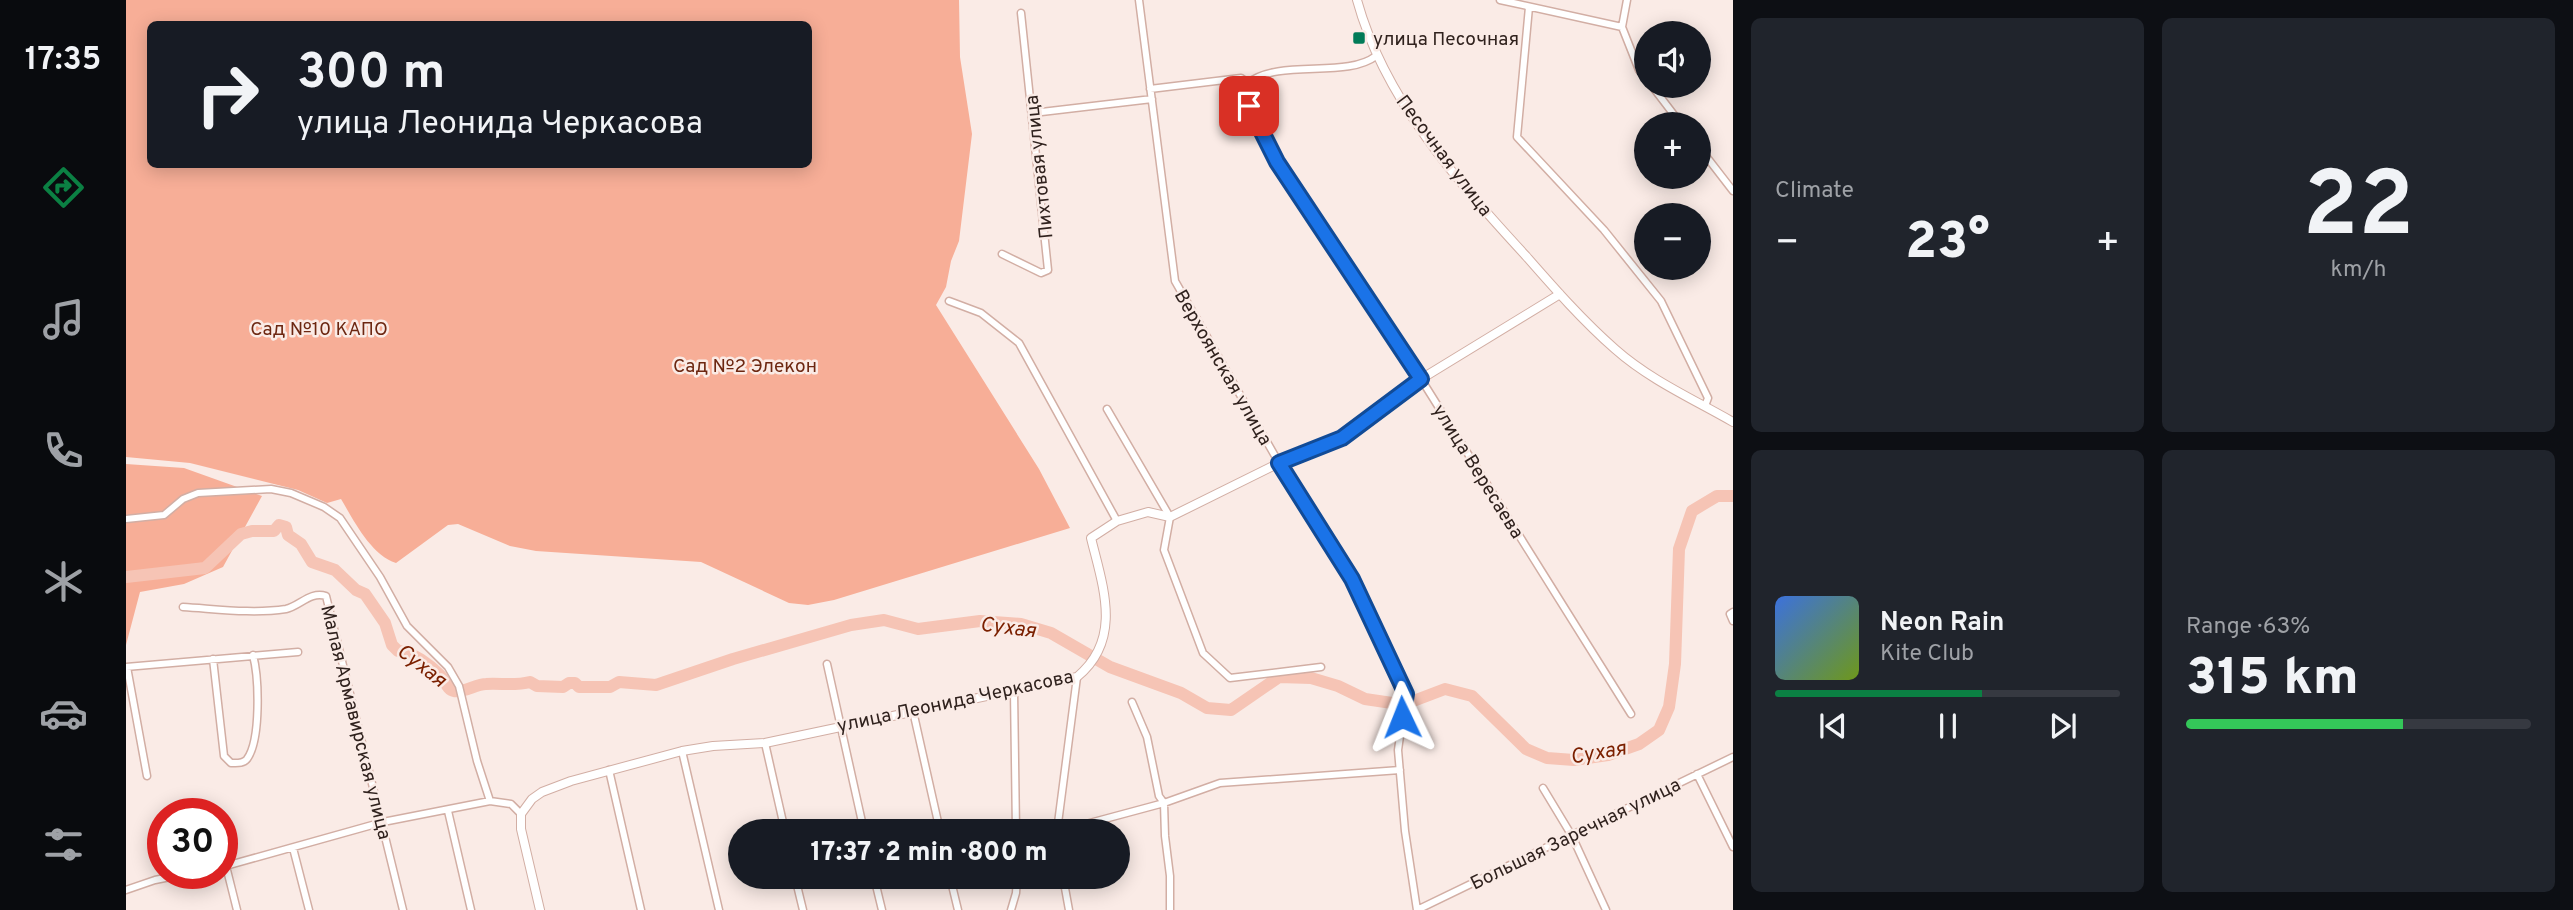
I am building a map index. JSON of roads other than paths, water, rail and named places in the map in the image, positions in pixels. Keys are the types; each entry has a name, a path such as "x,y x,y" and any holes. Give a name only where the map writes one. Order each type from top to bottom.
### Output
{"street":[{"name":"Верхоянская улица","path":"1139,0 1175,281 1279,463 1352,579 1406,694 1398,750 1405,831 1417,910"},
{"name":"Песочная улица","path":"1357,0 1376,56 1391,83 1443,159 1503,231 1616,350 1658,380 1733,422"},
{"path":"1500,0 1622,27"},
{"path":"1543,9 1545,0"},
{"path":"1627,0 1622,27 1634,56"},
{"path":"1529,7 1517,137 1604,230 1661,301 1709,398 1705,406"},
{"name":"Пихтовая улица","path":"1002,254 1041,273 1048,270 1021,13"},
{"path":"1150,89 1241,78 1248,83 1256,77 1302,69 1366,64 1376,56"},
{"name":"улица Вересаева","path":"1248,83 1249,106 1277,162 1421,379 1631,714"},
{"path":"1661,98 1672,112"},
{"path":"1033,113 1152,99"},
{"path":"1711,163 1733,191"},
{"name":"улица Леонида Черкасова","path":"522,814 524,807 542,792 682,751 765,743 839,725 1077,677 1089,667 1098,652 1105,626 1107,604 1091,538 1117,521 1148,512 1170,517 1279,463 1342,438 1421,379 1560,294"},
{"path":"949,300 981,313 1019,343 1117,521"},
{"path":"1107,408 1170,517 1164,550 1203,653 1230,678 1321,667"},
{"path":"126,519 164,515 183,499 198,492 271,489 291,493 340,517 380,576 407,626 448,667 459,686 490,801"},
{"name":"Малая Армавирская улица","path":"183,607 269,611 291,608 304,599 321,594 326,596 403,910"},
{"path":"1733,612 1730,614 1733,621"},
{"path":"147,776 126,667 298,652"},
{"path":"213,659 224,757 231,763 242,762 251,748 258,710 253,655"},
{"path":"827,664 860,819"},
{"path":"1060,819 1077,677"},
{"path":"1014,691 1016,819"},
{"path":"1132,702 1147,737 1159,796 1164,803 1170,910"},
{"path":"913,711 937,819"},
{"path":"765,743 782,819"},
{"path":"682,751 719,910"},
{"name":"Большая Заречная улица","path":"1417,910 1733,757"},
{"path":"610,770 641,910"},
{"path":"1104,819 1164,803 1220,783 1400,770"},
{"path":"1697,774 1733,847"},
{"path":"1543,788 1572,836 1606,910"},
{"path":"238,862 383,822 490,801 510,804 522,814 521,829 540,910"},
{"path":"448,811 471,910"},
{"path":"293,848 309,910"},
{"path":"126,890 147,883"},
{"path":"231,889 237,910"},
{"path":"798,889 803,910"},
{"path":"877,889 882,910"},
{"path":"953,889 958,910"},
{"path":"1011,910 1016,889"},
{"path":"1065,889 1069,910"}],"waterway":[{"name":"Сухая","path":"126,577 205,568 241,534 274,531 279,525 286,527 288,535 301,544 312,562 335,570 356,590 365,594 385,623 392,645 398,651 409,653 426,663 454,691 482,684 530,682 537,686 563,687 569,683 575,683 579,687 610,687 619,682 656,685 733,659 851,625 884,620 918,629 980,621 1021,624 1051,633 1110,667 1181,693 1207,708 1231,710 1279,677 1311,678 1338,686 1365,699 1392,703 1416,700 1445,689 1472,696 1526,749 1547,758 1574,760 1608,755 1639,744 1659,730 1669,707 1675,664 1679,549 1692,511 1717,496 1733,496"}],"place":[{"name":"улица Песочная","path":"1359,38"}],"park label":[{"name":"Сад №10 КАПО","path":"319,328"},
{"name":"Сад №2 Элекон","path":"745,365"}]}
